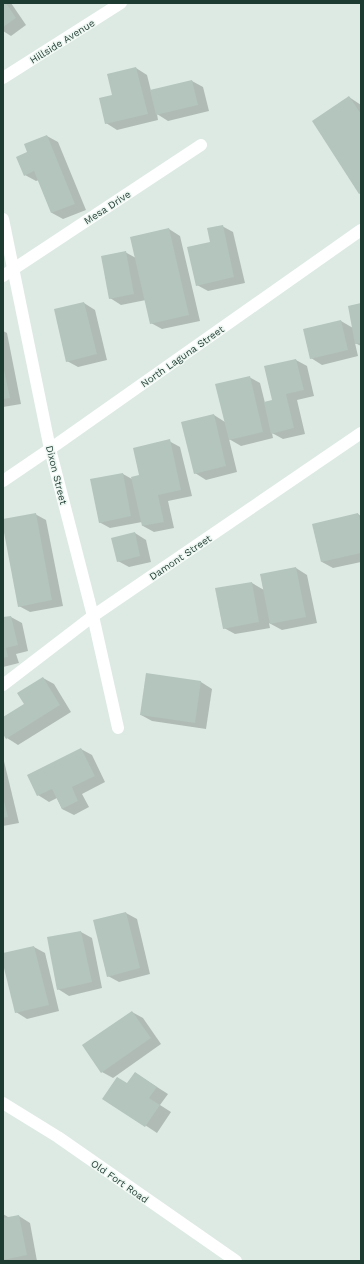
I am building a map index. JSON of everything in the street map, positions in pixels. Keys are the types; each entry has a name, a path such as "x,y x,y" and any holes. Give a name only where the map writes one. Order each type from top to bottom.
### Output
{"street":[{"name":"Hillside Avenue","path":"3,78 108,6 121,3"},
{"name":"Mesa Drive","path":"3,276 201,145"},
{"name":"Dixon Street","path":"3,219 50,449 93,616 118,728"},
{"name":"North Laguna Street","path":"3,481 361,230"},
{"name":"Damont Street","path":"3,685 93,616 361,433"},
{"name":"Old Fort Road","path":"3,1103 58,1137 236,1261"}],"building":[{"path":"3,3 6,3 16,18 3,27"},
{"path":"136,67 148,114 105,124 99,98 112,95 107,74"},
{"path":"192,80 198,105 156,115 150,90"},
{"path":"349,96 361,114 361,193 359,194 312,121"},
{"path":"47,135 75,204 51,213 34,171 24,176 16,157 27,152 24,144"},
{"path":"223,225 234,277 196,286 187,247 210,242 207,228"},
{"path":"169,228 189,315 150,324 130,237"},
{"path":"126,251 134,294 109,299 101,256"},
{"path":"84,302 97,354 66,362 54,309"},
{"path":"361,303 361,343 355,344 348,306"},
{"path":"341,320 348,350 310,359 303,329"},
{"path":"296,359 304,390 286,394 294,428 271,434 264,402 272,400 264,366"},
{"path":"3,365 10,398 3,399"},
{"path":"250,376 263,432 229,440 215,384"},
{"path":"214,414 226,466 194,474 181,422"},
{"path":"170,439 181,490 158,495 164,522 142,526 131,477 139,475 133,448"},
{"path":"123,473 131,516 99,523 90,479"},
{"path":"36,513 52,600 18,607 3,527 3,519"},
{"path":"358,513 361,524 361,553 321,562 312,524"},
{"path":"135,532 140,556 117,562 111,538"},
{"path":"296,567 306,617 270,624 260,574"},
{"path":"252,582 259,622 223,629 215,588"},
{"path":"11,616 18,645 6,648 8,657 3,658 3,617"},
{"path":"146,673 201,681 195,723 140,715"},
{"path":"43,677 60,705 6,739 3,734 3,717 24,704 17,693"},
{"path":"81,748 95,776 72,787 78,801 62,809 52,789 37,796 27,775"},
{"path":"3,797 8,817 3,818"},
{"path":"126,912 140,968 107,977 93,920"},
{"path":"81,931 92,982 57,990 47,937"},
{"path":"34,946 49,1005 15,1013 3,964 3,953"},
{"path":"132,1011 151,1038 101,1073 82,1045"},
{"path":"135,1072 157,1087 149,1098 160,1105 145,1127 102,1099 117,1077 127,1083"},
{"path":"19,1215 27,1255 3,1260 3,1218"}]}
